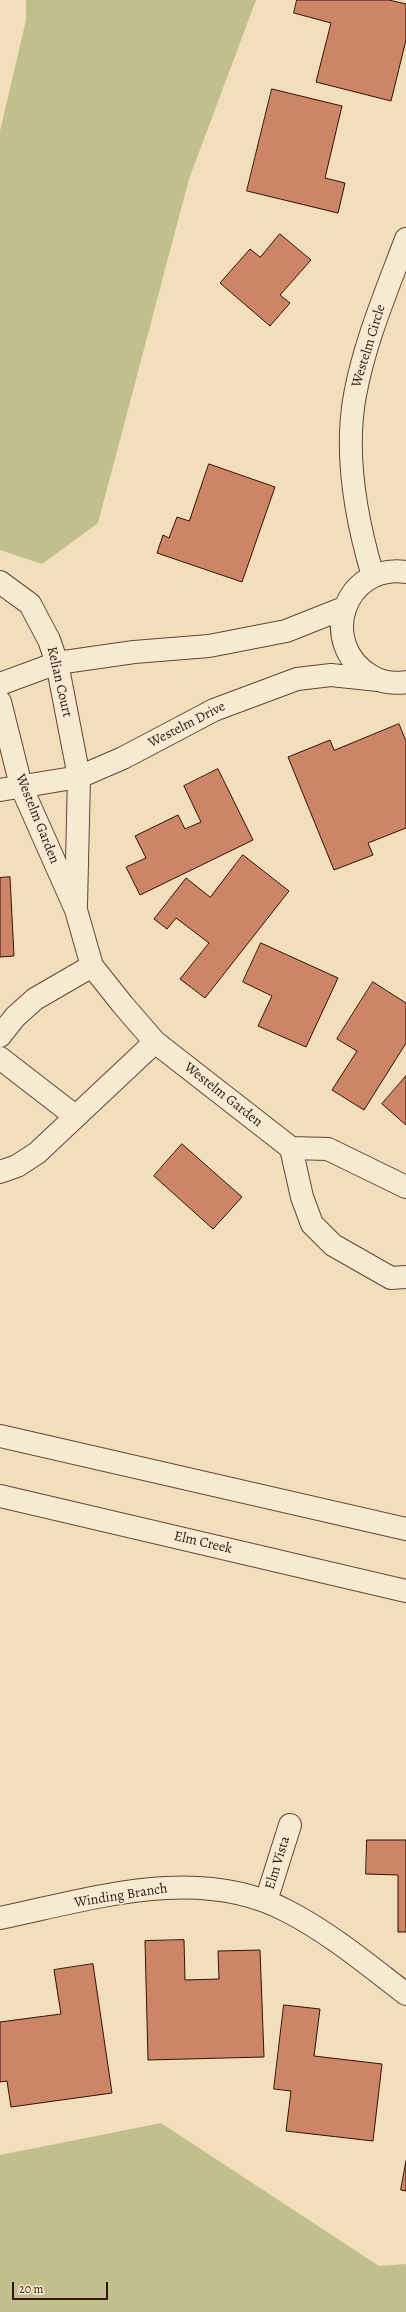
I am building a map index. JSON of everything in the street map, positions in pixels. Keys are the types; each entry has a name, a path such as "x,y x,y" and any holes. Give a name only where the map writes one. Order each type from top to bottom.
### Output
{"street":[{"name":"Westelm Circle","path":"373,576 358,513 352,467 354,397 373,327 406,239"},
{"path":"406,572 395,571 373,576 356,589 344,608 340,630 346,651 358,668 378,680 399,683 406,682"},
{"name":"Kelian Court","path":"0,582 30,604 49,640 57,663 79,777"},
{"path":"0,684 57,663 134,652 209,646 286,632 344,608"},
{"name":"Westelm Drive","path":"10,788 79,777 123,758 214,710 297,679 331,675 378,680"},
{"name":"Westelm Garden","path":"0,702 10,788 76,910 92,966 156,1042 291,1148"},
{"name":"Westelm Garden","path":"76,910 79,777"},
{"path":"0,1036 15,1017 35,999 92,966"},
{"path":"0,1172 17,1166 37,1153 156,1042"},
{"path":"0,1058 75,1116"},
{"path":"406,1187 328,1149 291,1148 302,1197 312,1224 333,1245 391,1278 406,1277"},
{"path":"0,1436 406,1529"},
{"name":"Elm Creek","path":"0,1496 406,1591"},
{"name":"Elm Vista","path":"266,1901 290,1825"},
{"name":"Winding Branch","path":"0,1918 148,1889 209,1889 266,1901 320,1929 406,1994"}],"shaded area":[{"path":"26,0 256,0 189,179 98,523 42,564 0,550 0,131 26,20"},
{"path":"161,2123 379,2266 406,2264 406,2312 0,2312 0,2155"}],"building":[{"path":"297,0 389,0 406,4 406,40 391,101 316,82 331,23 294,13"},
{"path":"272,89 342,106 325,178 345,183 338,213 247,191"},
{"path":"280,234 311,260 280,295 290,303 270,326 220,283 250,249 260,257"},
{"path":"209,464 275,487 242,582 157,553 163,535 169,538 177,517 189,521"},
{"path":"399,724 406,741 406,828 368,843 373,855 334,870 288,757 330,740 334,750"},
{"path":"218,769 253,840 140,895 126,867 146,858 135,836 178,815 185,829 201,822 184,786"},
{"path":"243,855 289,891 205,998 180,979 209,943 176,918 167,929 154,919 186,878 210,897"},
{"path":"10,877 14,956 0,957 0,878"},
{"path":"261,943 338,978 306,1047 258,1026 272,996 243,982"},
{"path":"373,982 406,1003 406,1043 364,1110 332,1090 357,1051 337,1039"},
{"path":"406,1076 406,1125 382,1104"},
{"path":"182,1144 242,1197 213,1229 154,1176"},
{"path":"367,1840 406,1840 406,1932 398,1932 398,1875 366,1874"},
{"path":"184,1940 185,1980 219,1979 218,1951 260,1950 264,2057 148,2060 145,1941"},
{"path":"93,1964 112,2093 11,2107 7,2081 0,2082 0,2022 61,2014 54,1970"},
{"path":"284,2005 320,2009 314,2056 382,2064 373,2141 286,2131 291,2091 274,2089"},
{"path":"406,2161 406,2191 401,2190"}]}
